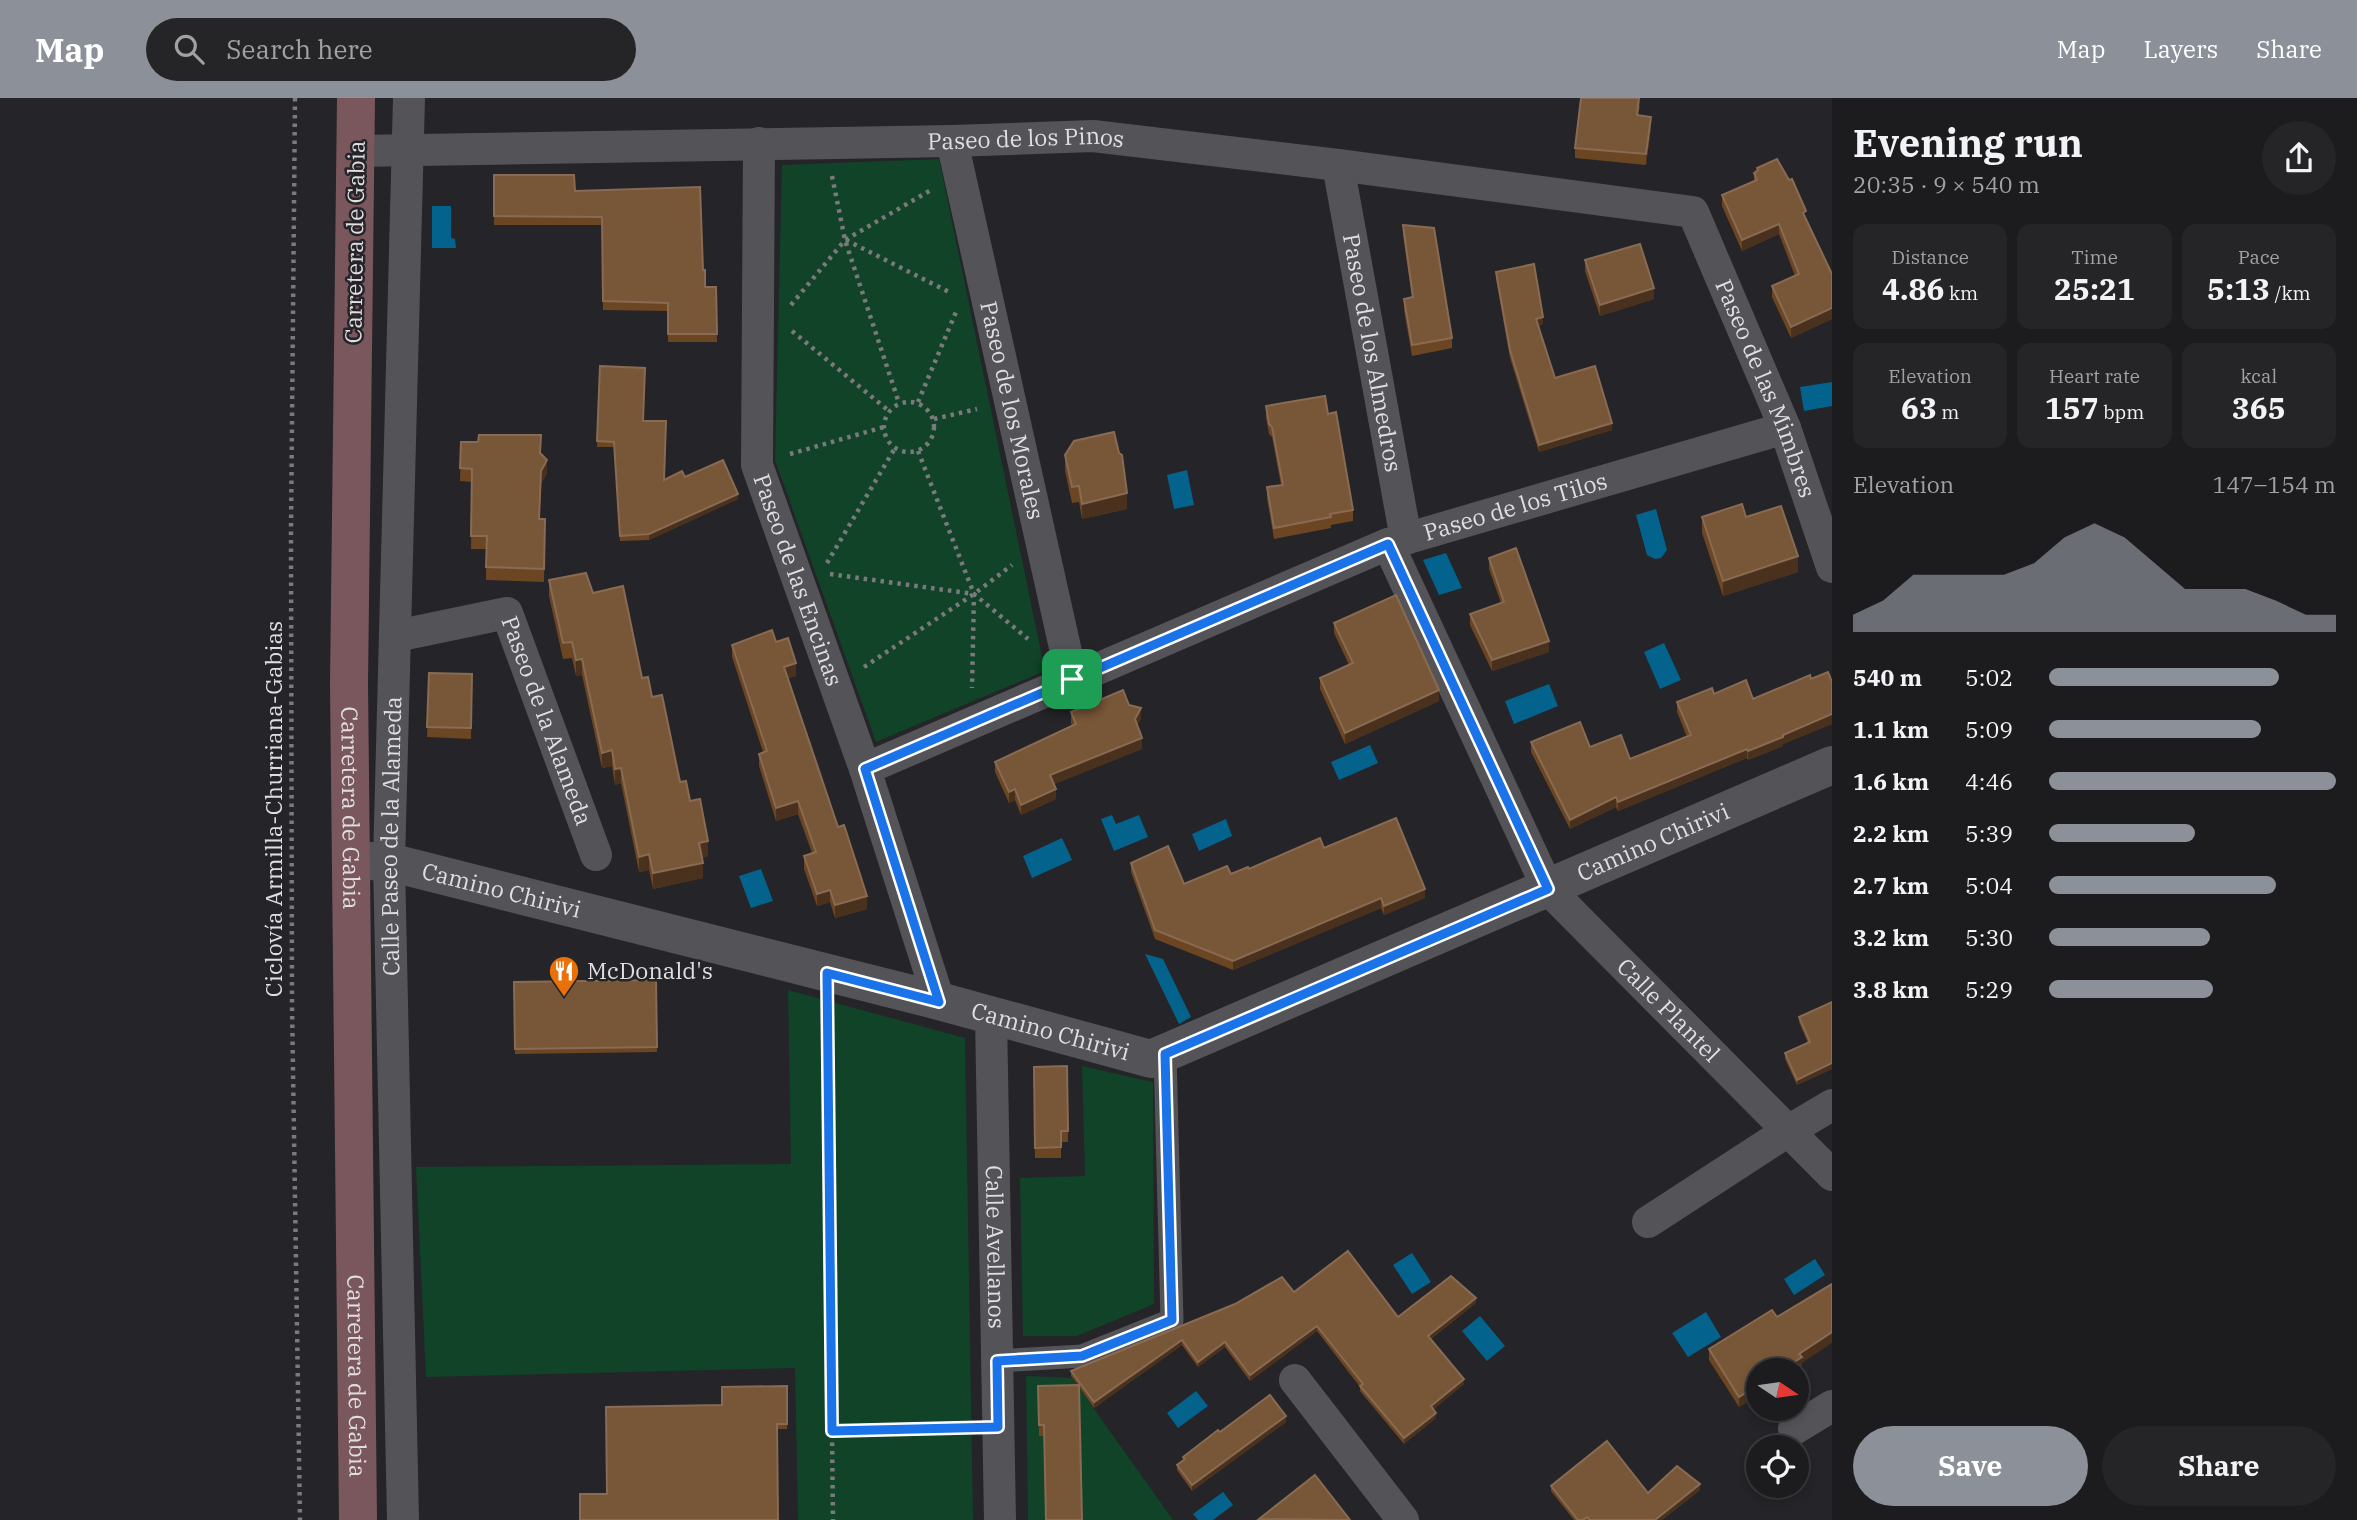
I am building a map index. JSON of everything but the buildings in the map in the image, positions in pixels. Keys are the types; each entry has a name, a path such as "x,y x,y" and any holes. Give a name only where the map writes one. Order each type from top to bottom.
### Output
{"main road":[{"name":"Carretera de Gabia","path":"356,98 349,684 358,1520"}],"street":[{"name":"Calle Paseo de la Alameda","path":"403,1520 389,862 409,98"},
{"name":"Paseo de los Pinos","path":"356,151 952,141 1093,136 1338,164 1693,212"},
{"name":"Paseo de los Morales","path":"952,141 1072,679"},
{"name":"Paseo de las Encinas","path":"759,143 757,465 865,769 939,1002"},
{"name":"Paseo de los Almedros","path":"1338,164 1397,542 1548,889"},
{"name":"Paseo de las Mimbres","path":"1693,212 1785,428 1832,566"},
{"name":"Paseo de los Tilos","path":"865,769 1397,542 1785,428"},
{"name":"Paseo de la Alameda","path":"396,636 507,613 596,855"},
{"name":"Camino Chirivi","path":"351,860 389,862 827,973 1151,1059 1832,765"},
{"name":"Calle Plantel","path":"1548,889 1832,1175"},
{"name":"Calle Avellanos","path":"991,1016 1000,1520"},
{"path":"997,1361 1082,1356 1172,1320 1165,1054"},
{"path":"1648,1222 1832,1105"},
{"path":"1294,1380 1403,1520"},
{"path":"1794,1429 1832,1406"}],"path":[{"name":"Ciclovía Armilla-Churriana-Gabias","path":"295,98 291,518 292,1005 300,1520"},
{"path":"831,171 845,240 899,403"},
{"path":"787,310 845,240 936,187"},
{"path":"845,240 961,299"},
{"path":"918,402 957,310"},
{"path":"789,328 889,411"},
{"path":"918,402 934,419 934,435 930,442 918,451 902,451 889,442 884,427 889,411 899,403 918,402"},
{"path":"934,419 979,408"},
{"path":"789,455 884,427"},
{"path":"895,448 821,573 974,594 1034,644"},
{"path":"918,451 974,594 972,695"},
{"path":"857,671 1016,563"},
{"path":"827,973 833,1520"},
{"path":"832,1431 998,1427"}],"green space":[{"path":"939,159 1045,671 876,742 775,460 782,165"},
{"path":"788,990 965,1038 973,1520 798,1520 795,1368 426,1377 416,1167 791,1164"},
{"path":"1082,1066 1153,1082 1154,1304 1077,1336 1023,1336 1020,1178 1085,1176"},
{"path":"1026,1376 1072,1378 1173,1520 1028,1520"}],"water":[{"path":"432,206 451,206 451,238 455,239 456,248 432,248"},
{"path":"1832,382 1832,406 1804,411 1800,387"},
{"path":"1187,470 1194,505 1174,509 1167,475"},
{"path":"1656,509 1667,550 1661,558 1655,559 1647,555 1636,515"},
{"path":"1446,553 1462,588 1439,595 1423,560"},
{"path":"1664,643 1681,680 1660,689 1644,652"},
{"path":"1549,684 1558,706 1514,724 1505,701"},
{"path":"1370,745 1378,763 1339,780 1331,762"},
{"path":"1112,815 1116,824 1139,815 1148,837 1114,851 1101,819"},
{"path":"1226,819 1232,836 1199,851 1192,834"},
{"path":"1062,838 1072,860 1032,878 1023,856"},
{"path":"761,869 773,901 751,908 739,876"},
{"path":"1145,954 1163,959 1191,1017 1179,1024"},
{"path":"1412,1253 1431,1282 1412,1294 1393,1265"},
{"path":"1815,1259 1825,1275 1794,1295 1784,1279"},
{"path":"1706,1312 1721,1337 1688,1357 1672,1333"},
{"path":"1480,1316 1505,1346 1487,1361 1462,1331"},
{"path":"1196,1391 1208,1406 1178,1428 1167,1413"},
{"path":"1223,1492 1233,1505 1213,1520 1198,1520 1193,1514"}],"place":[{"name":"McDonald's","path":"564,998"}],"route":[{"path":"1388,544 1548,889 1165,1054 1172,1320 1082,1356 997,1361 998,1427 832,1431 827,973 939,1002 865,769 1072,679 1388,544"}]}
